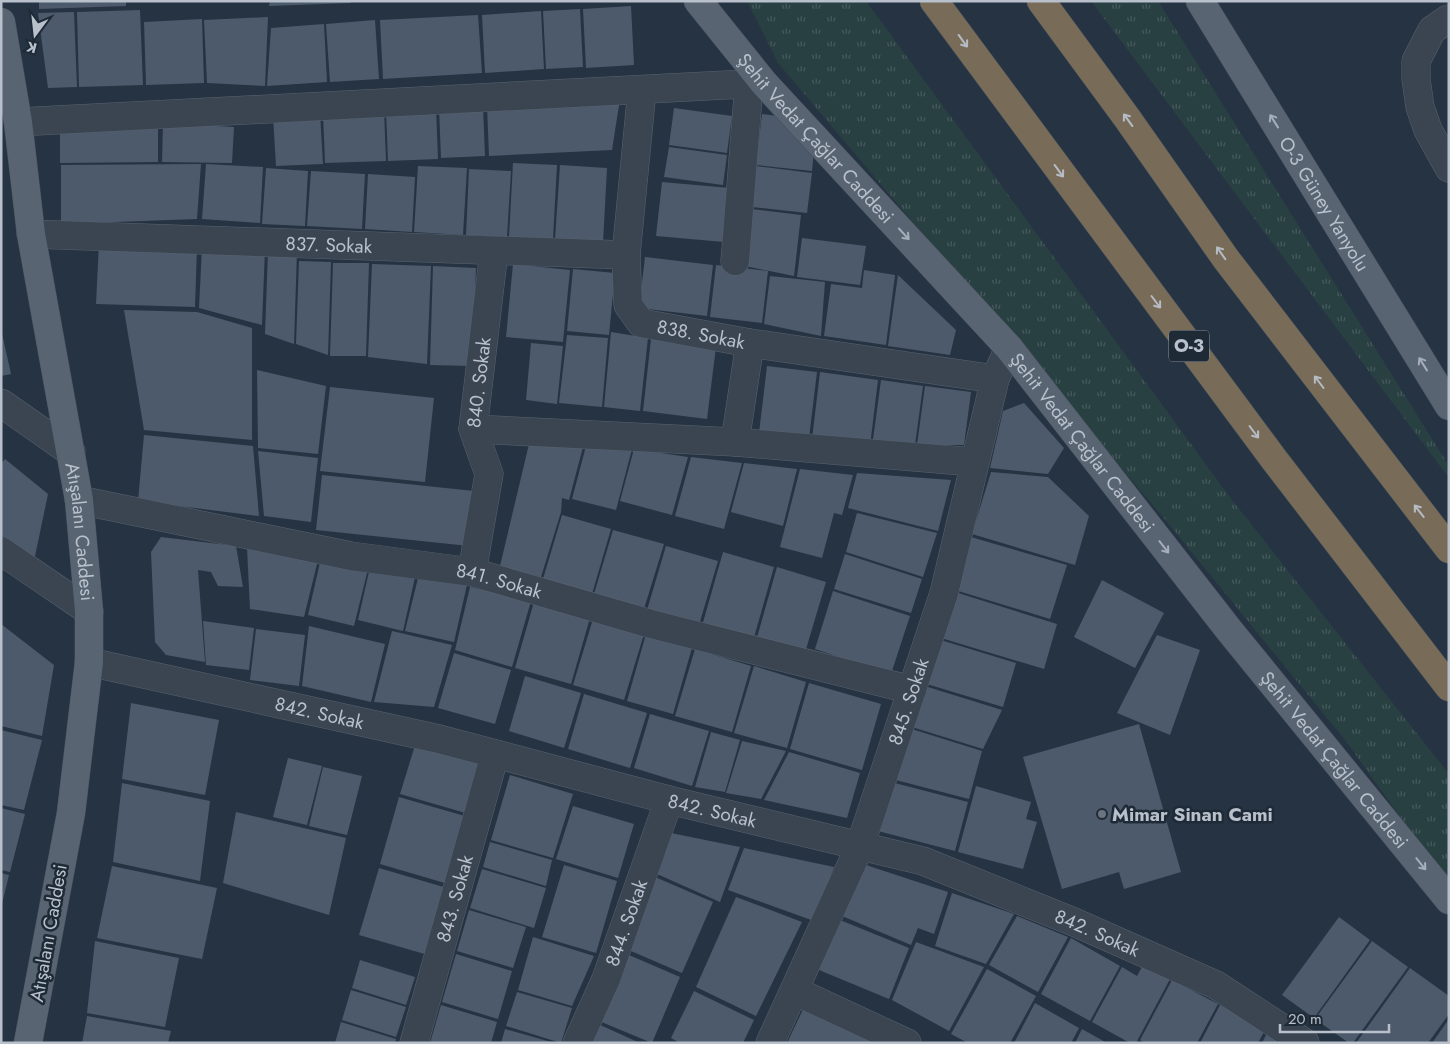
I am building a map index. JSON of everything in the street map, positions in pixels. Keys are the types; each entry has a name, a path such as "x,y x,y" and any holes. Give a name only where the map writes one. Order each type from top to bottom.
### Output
{"highway":[{"name":"O-3","path":"934,1 1273,458 1449,687"},
{"path":"1041,1 1127,118 1226,259 1449,549"}],"main road":[{"path":"698,1 717,13"},
{"name":"O-3 Güney Yanyolu","path":"1200,1 1449,406"},
{"name":"Şehit Vedat Çağlar Caddesi","path":"717,13 756,84 1009,348 1229,630 1449,900"},
{"name":"Atışalanı Caddesi","path":"1,22 18,122 31,234 79,500 89,611 90,662 71,813 28,1043"}],"street":[{"path":"684,1 717,13"},
{"path":"1448,19 1432,30 1416,61 1416,79 1420,106 1428,130 1449,168"},
{"path":"18,122 756,84 735,260"},
{"name":"838. Sokak","path":"642,90 626,255 628,305 641,322 750,343 995,378"},
{"name":"837. Sokak","path":"31,234 626,255"},
{"name":"840. Sokak","path":"472,572 489,474 473,429 494,251"},
{"path":"735,442 750,343"},
{"name":"845. Sokak","path":"770,1043 860,846 944,592 995,378 1009,348"},
{"path":"1,404 71,452"},
{"path":"473,429 735,442 974,462"},
{"name":"841. Sokak","path":"79,500 351,556 472,572 650,624 912,690"},
{"path":"1,551 89,611"},
{"name":"842. Sokak","path":"90,662 439,739 669,800 923,861 1074,922 1216,985 1304,1043"},
{"name":"843. Sokak","path":"414,1043 495,754"},
{"name":"844. Sokak","path":"577,1043 606,979 669,800"},
{"path":"795,991 907,1043"}],"green space":[{"path":"747,1 866,1 1232,500 1449,774 1449,885 1345,740 1162,516 778,63"},
{"path":"1091,1 1158,1 1449,466 1449,478"}],"building":[{"path":"39,1 126,1 126,6 39,9"},
{"path":"270,1 351,1 351,3 269,6"},
{"path":"631,6 634,65 586,68 583,9"},
{"path":"580,9 583,67 546,69 543,11"},
{"path":"140,10 143,85 79,87 77,12"},
{"path":"541,11 544,69 485,73 482,15"},
{"path":"74,12 77,87 48,88 38,13"},
{"path":"478,15 482,73 383,79 380,20"},
{"path":"268,17 265,86 207,83 204,20"},
{"path":"202,19 204,83 146,85 144,22"},
{"path":"375,20 379,79 330,82 326,24"},
{"path":"324,24 327,82 267,86 271,28"},
{"path":"620,99 612,150 489,156 487,105"},
{"path":"483,106 485,156 441,158 439,107"},
{"path":"436,108 438,159 388,161 386,110"},
{"path":"674,108 732,116 727,153 669,145"},
{"path":"384,110 386,161 325,163 323,113"},
{"path":"320,113 323,164 276,166 273,116"},
{"path":"762,114 778,116 814,150 812,171 756,165"},
{"path":"60,121 158,123 158,162 60,163"},
{"path":"163,123 234,127 232,163 162,162"},
{"path":"669,147 727,155 723,185 664,177"},
{"path":"513,163 557,165 553,239 509,237"},
{"path":"201,164 197,219 61,224 61,165"},
{"path":"206,164 263,167 260,223 202,219"},
{"path":"560,165 607,168 603,243 555,239"},
{"path":"418,166 467,168 463,235 414,232"},
{"path":"756,166 812,173 807,213 752,207"},
{"path":"266,168 308,171 305,226 262,224"},
{"path":"469,169 511,171 507,237 466,235"},
{"path":"311,171 365,174 362,229 307,226"},
{"path":"368,174 415,177 412,232 365,229"},
{"path":"662,182 730,188 724,242 656,236"},
{"path":"751,209 801,215 794,276 745,266"},
{"path":"802,238 866,246 860,285 797,277"},
{"path":"99,243 197,247 195,307 96,304"},
{"path":"202,247 265,249 262,325 199,308"},
{"path":"268,250 297,251 294,344 265,334"},
{"path":"645,257 713,265 707,316 639,308"},
{"path":"299,261 331,262 328,355 296,344"},
{"path":"333,263 369,263 366,356 330,356"},
{"path":"372,264 431,266 427,364 368,357"},
{"path":"513,264 570,270 563,342 506,337"},
{"path":"716,265 768,271 762,323 710,317"},
{"path":"433,266 476,268 472,366 430,365"},
{"path":"573,269 615,273 609,335 567,331"},
{"path":"864,270 895,275 886,345 824,336 831,284 862,288"},
{"path":"898,275 956,330 950,355 888,346"},
{"path":"770,276 825,282 821,336 764,324"},
{"path":"124,310 197,312 252,328 252,440 144,430"},
{"path":"1,329 11,374 1,376"},
{"path":"611,332 648,338 640,411 604,407"},
{"path":"567,335 608,338 602,407 559,403"},
{"path":"651,339 716,347 707,419 643,411"},
{"path":"531,343 563,346 557,404 526,400"},
{"path":"767,366 817,372 809,438 759,433"},
{"path":"257,370 326,386 318,454 258,448"},
{"path":"820,372 878,380 870,446 812,439"},
{"path":"881,380 923,386 915,445 872,447"},
{"path":"925,386 971,392 964,445 917,445"},
{"path":"330,387 434,398 425,482 320,471"},
{"path":"1024,403 1064,448 1048,474 990,468 1003,411"},
{"path":"144,435 253,446 259,516 138,501"},
{"path":"529,444 583,447 569,500 562,498 561,512 541,577 500,566"},
{"path":"586,446 632,449 616,510 572,499"},
{"path":"634,449 688,457 672,515 620,501"},
{"path":"258,451 318,458 311,522 264,516"},
{"path":"691,457 742,463 724,529 675,516"},
{"path":"5,459 48,494 34,561 1,535 1,464"},
{"path":"744,463 797,469 783,526 731,512"},
{"path":"800,469 853,475 842,515 834,513 822,558 780,547"},
{"path":"991,472 1048,477 1089,516 1075,565 972,534"},
{"path":"857,473 951,480 938,531 848,508"},
{"path":"322,475 474,491 469,546 316,530"},
{"path":"857,513 937,533 923,577 846,552"},
{"path":"562,515 611,529 592,594 543,579"},
{"path":"613,530 664,544 644,609 594,594"},
{"path":"161,537 236,546 243,587 218,586 211,572 198,570 205,662 166,655 155,642 151,552"},
{"path":"971,537 1067,565 1050,619 955,590"},
{"path":"666,546 718,561 699,625 647,610"},
{"path":"247,548 318,560 304,617 250,609"},
{"path":"723,552 774,567 753,641 702,626"},
{"path":"845,554 922,579 911,613 834,589"},
{"path":"321,558 368,569 354,626 308,615"},
{"path":"371,563 416,573 403,631 358,620"},
{"path":"777,567 826,582 804,656 756,641"},
{"path":"419,574 467,585 454,642 405,631"},
{"path":"1102,580 1164,613 1135,668 1074,637"},
{"path":"470,587 531,601 512,667 455,650"},
{"path":"833,591 910,616 891,674 815,649"},
{"path":"955,592 1057,624 1044,669 941,638"},
{"path":"534,602 590,618 571,684 515,668"},
{"path":"593,619 644,634 624,700 573,685"},
{"path":"203,621 254,628 249,670 206,665"},
{"path":"1,624 54,665 42,736 1,726"},
{"path":"309,626 385,644 371,702 302,686"},
{"path":"256,629 305,635 299,686 250,680"},
{"path":"392,631 452,645 434,707 374,702"},
{"path":"646,634 692,648 673,714 627,701"},
{"path":"1157,635 1200,650 1170,735 1117,713"},
{"path":"934,638 1016,663 1003,707 920,682"},
{"path":"695,649 751,666 732,732 675,716"},
{"path":"454,653 511,670 495,724 438,708"},
{"path":"754,666 806,682 787,748 734,733"},
{"path":"525,676 581,693 564,748 509,731"},
{"path":"809,683 881,704 862,770 790,749"},
{"path":"915,683 1002,710 983,749 902,724"},
{"path":"584,694 647,713 630,768 568,749"},
{"path":"131,703 219,720 205,795 122,779"},
{"path":"650,714 709,731 692,786 634,768"},
{"name":"Mimar Sinan Cami","path":"1139,724 1181,872 1124,889 1119,872 1062,889 1023,757"},
{"path":"902,726 982,751 969,799 888,778"},
{"path":"1,730 42,740 24,810 1,805"},
{"path":"711,732 740,740 725,792 695,787"},
{"path":"742,741 786,751 761,799 726,793"},
{"path":"416,742 484,762 469,814 400,794"},
{"path":"789,752 860,773 847,818 764,800"},
{"path":"288,758 322,766 307,825 273,817"},
{"path":"323,767 362,776 347,835 309,826"},
{"path":"510,775 573,794 553,858 491,840"},
{"path":"887,781 968,802 955,851 874,830"},
{"path":"122,783 210,801 200,881 113,862"},
{"path":"976,786 1031,802 1026,819 1037,822 1023,869 958,852"},
{"path":"399,797 468,817 448,884 380,864"},
{"path":"573,806 634,824 618,878 556,859"},
{"path":"1,808 25,814 10,872 1,870"},
{"path":"236,812 346,838 329,915 223,883"},
{"path":"666,832 740,847 720,902 657,874"},
{"path":"490,842 552,860 546,886 483,867"},
{"path":"744,848 834,867 814,921 728,890"},
{"path":"863,864 948,892 934,934 918,928 911,945 842,916"},
{"path":"564,865 617,881 596,953 542,937"},
{"path":"112,866 217,888 202,959 97,938"},
{"path":"379,868 447,888 428,955 359,935"},
{"path":"482,869 546,888 534,928 470,908"},
{"path":"1,873 9,875 2,904 1,904"},
{"path":"655,877 713,902 682,973 624,948"},
{"path":"952,893 1014,914 986,964 935,946"},
{"path":"736,897 802,922 756,1016 696,987"},
{"path":"469,910 526,927 513,968 457,951"},
{"path":"1017,916 1068,937 1038,992 989,965"},
{"path":"1339,917 1370,940 1314,1018 1282,995"},
{"path":"840,920 909,948 889,999 819,970"},
{"path":"533,937 594,956 572,1006 518,990"},
{"path":"1071,938 1120,966 1090,1021 1041,994"},
{"path":"95,941 179,958 165,1027 87,1013"},
{"path":"1372,941 1408,967 1353,1043 1349,1043 1315,1019"},
{"path":"916,942 984,967 949,1031 892,1000"},
{"path":"622,952 680,977 652,1043 599,1021"},
{"path":"456,954 512,971 498,1019 442,1002"},
{"path":"360,960 415,977 406,1005 352,988"},
{"path":"1143,965 1170,979 1136,1043 1130,1043 1092,1022 1122,967 1137,976"},
{"path":"1410,968 1449,996 1449,1014 1428,1043 1356,1043"},
{"path":"987,969 1036,996 1010,1043 968,1043 951,1034"},
{"path":"1172,980 1218,1004 1197,1043 1145,1043 1140,1040"},
{"path":"351,990 406,1007 396,1037 342,1020"},
{"path":"694,991 754,1020 743,1043 680,1043 671,1038"},
{"path":"517,992 572,1008 561,1043 506,1026"},
{"path":"807,1001 876,1033 871,1043 787,1043"},
{"path":"1035,1003 1079,1028 1071,1043 1014,1043"},
{"path":"441,1005 497,1022 491,1043 430,1043"},
{"path":"1220,1005 1265,1030 1258,1043 1200,1043"},
{"path":"87,1016 171,1031 168,1043 82,1043"},
{"path":"1449,1019 1449,1043 1432,1043"},
{"path":"341,1022 396,1039 395,1043 335,1043"},
{"path":"598,1024 640,1043 590,1043"},
{"path":"505,1029 551,1042 551,1043 501,1043"},
{"path":"1082,1029 1107,1043 1075,1043"},
{"path":"1268,1031 1284,1043 1262,1043"}],"place":[{"name":"Mimar Sinan Cami","path":"1102,814"}]}
